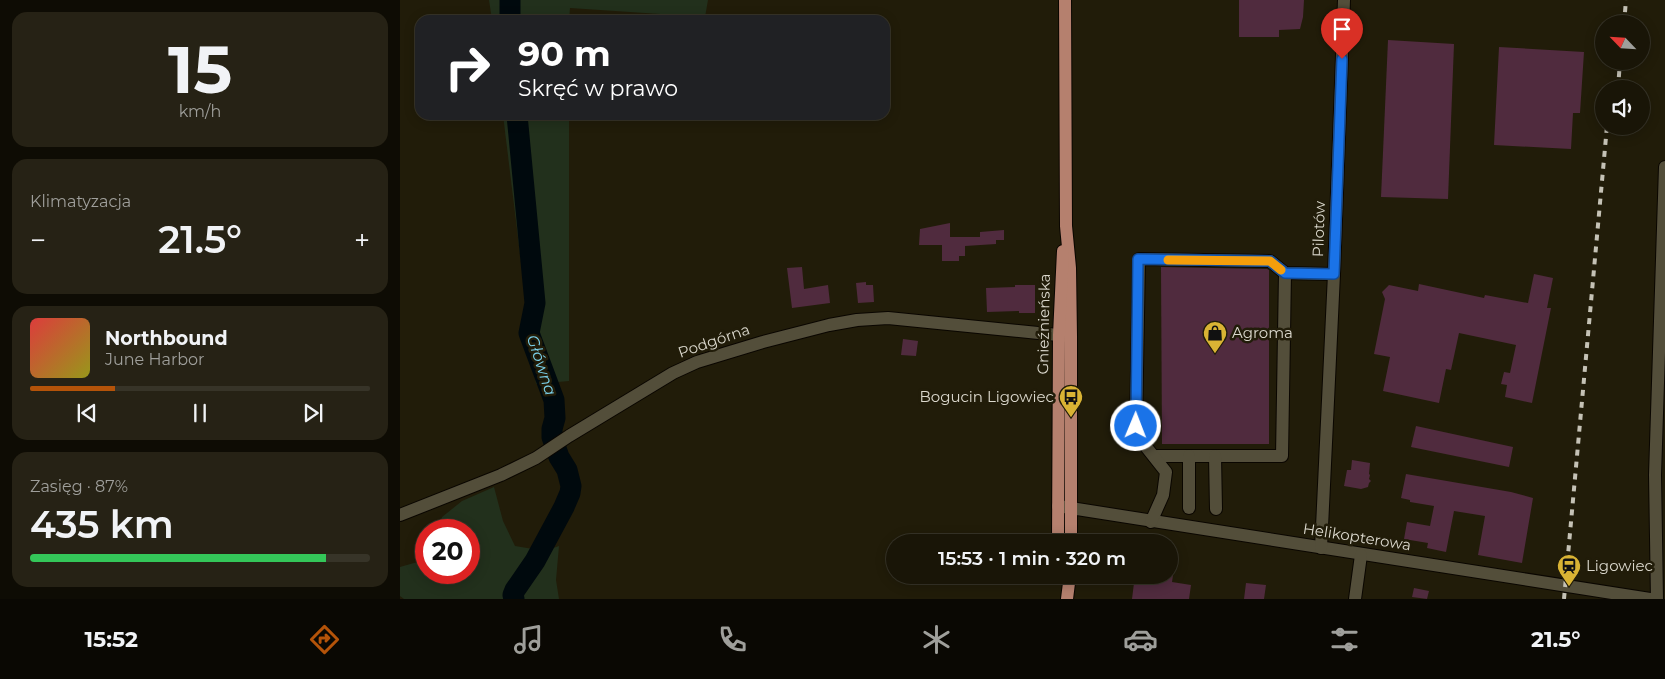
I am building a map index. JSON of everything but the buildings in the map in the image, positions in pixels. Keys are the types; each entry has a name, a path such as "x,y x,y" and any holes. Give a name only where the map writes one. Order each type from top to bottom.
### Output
{"main road":[{"name":"Gnieźnieńska","path":"1058,534 1065,335 1070,268 1066,226 1066,0"},
{"name":"Gnieźnieńska","path":"1065,335 1072,508 1071,534"},
{"path":"1061,584 1063,599"},
{"path":"1067,599 1069,584"}],"street":[{"name":"Pilotów","path":"1321,548 1344,0"},
{"path":"1657,599 1655,475 1665,167"},
{"path":"1151,522 1163,495 1166,472 1147,448 1136,426 1138,259 1270,261 1285,273 1334,274"},
{"path":"1154,456 1282,456 1285,273"},
{"name":"Podgórna","path":"400,514 500,475 536,458 673,373 697,362 762,342 829,325 857,320 888,318 1065,335"},
{"path":"1189,456 1189,508"},
{"path":"1215,456 1216,510"},
{"name":"Helikopterowa","path":"1058,506 1650,599"},
{"path":"1355,599 1362,555"}],"green space":[{"path":"489,0 708,0 705,15 675,15 570,8 569,15 491,15"},
{"path":"504,120 569,120 569,381 536,384"},
{"path":"494,487 503,521 515,546 545,551 559,546 556,580 559,599 404,599 400,596 400,567 415,563 415,584 480,584 480,519 442,519 462,501"}],"waterway":[{"name":"Główna","path":"510,0 510,15"},
{"name":"Główna","path":"514,599 515,590 535,561 564,507 571,486 567,470 559,457 552,437 555,418 554,400 529,333 535,303 517,120"}],"railway":[{"path":"1625,15 1626,0"},
{"path":"1619,70 1619,80"},
{"path":"1564,599 1606,135"}],"slow traffic":[{"path":"1168,260 1270,261 1281,270"}],"place":[{"name":"Agroma","path":"1215,354"},
{"name":"Bogucin Ligowiec","path":"1071,418"},
{"name":"Ligowiec","path":"1569,587"}],"route":[{"path":"1136,426 1138,259 1270,261 1285,273 1334,274 1342,59"}]}
